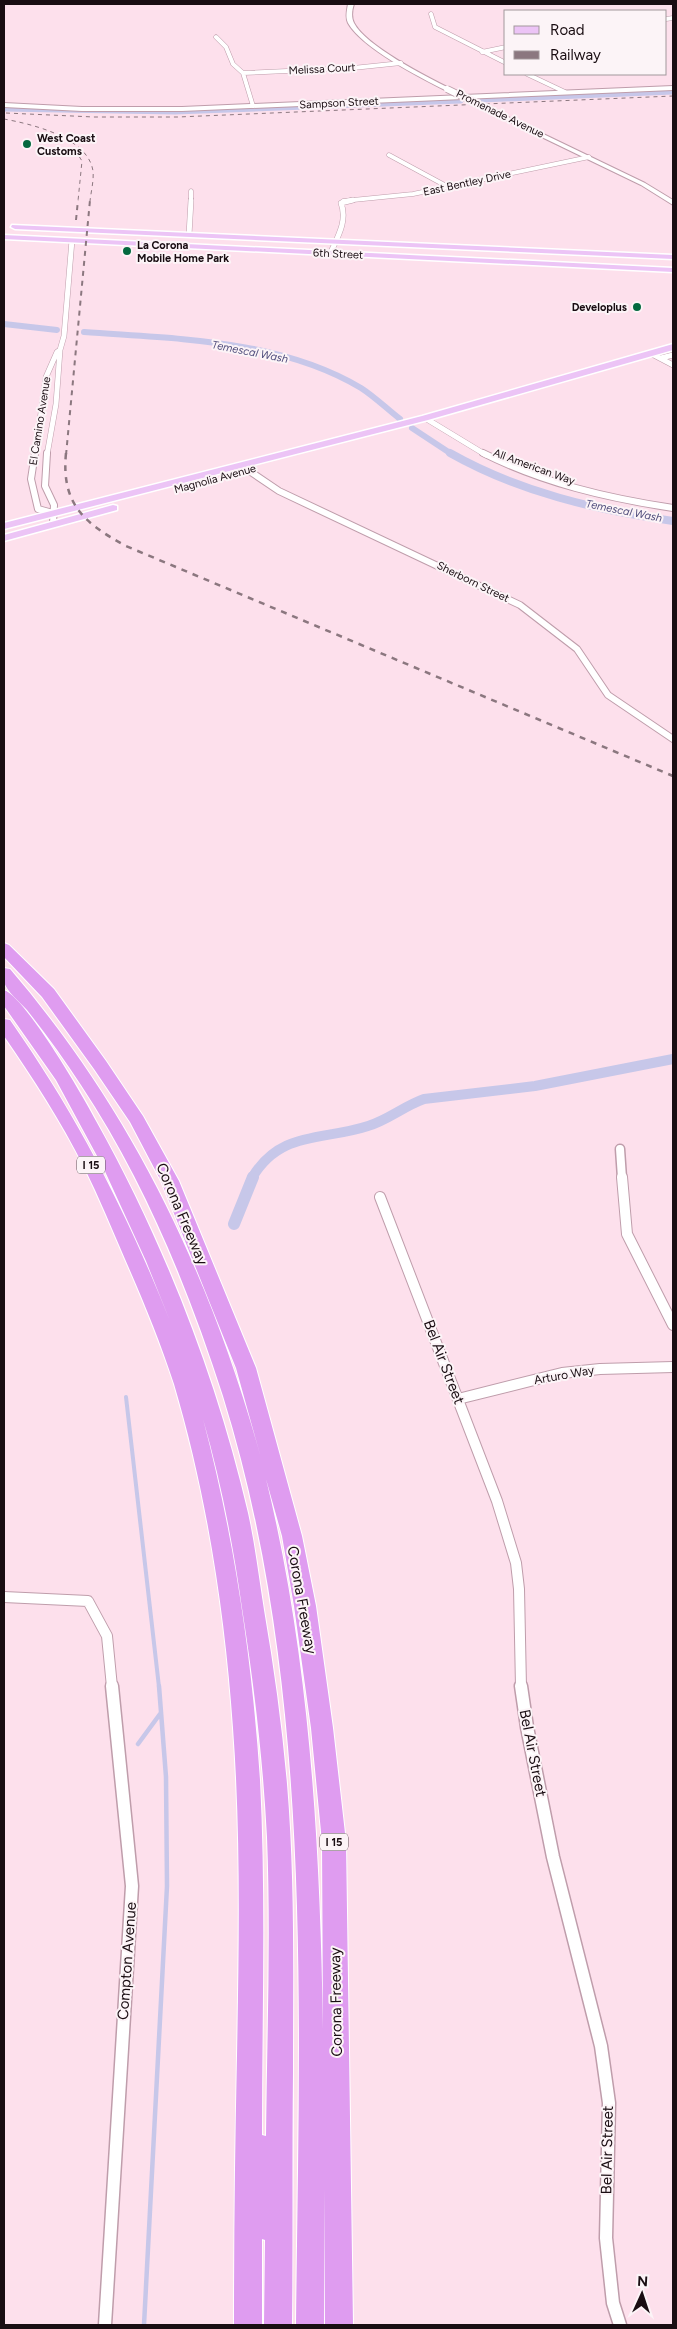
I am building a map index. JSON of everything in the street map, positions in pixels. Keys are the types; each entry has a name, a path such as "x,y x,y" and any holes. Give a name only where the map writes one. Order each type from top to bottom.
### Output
{"highway":[{"name":"Corona Freeway","path":"4,948 48,993 100,1065 137,1120 170,1181 246,1368 292,1536 305,1606 322,1728 334,1842 339,2325"},
{"path":"4,974 38,1013 67,1052 127,1144 176,1243 209,1327 240,1422 269,1541 279,1589 300,1751 307,1852 310,1957 310,2325"},
{"path":"4,995 65,1080 123,1188 158,1264 187,1339 213,1418 235,1501 271,1733 277,1810 280,1876 278,2325"},
{"name":"I 15","path":"4,1024 48,1087 79,1141 107,1197 160,1316 187,1398 206,1469 230,1598 241,1694 250,1832 252,1952 248,2325"},
{"path":"83,1112 107,1197"},
{"path":"240,1422 292,1536"},
{"path":"249,2092 278,2282"}],"main road":[{"name":"Promenade Avenue","path":"351,4 350,20 357,31 401,63"},
{"name":"Sampson Street","path":"4,105 143,110 254,106"},
{"name":"Promenade Avenue","path":"589,157 643,184 673,203"},
{"name":"6th Street","path":"4,228 119,231 673,257"},
{"path":"4,228 58,232 69,236 72,240 79,233 119,231"},
{"name":"6th Street","path":"4,237 602,267 673,268"},
{"path":"563,265 564,258 589,254"},
{"name":"Magnolia Avenue","path":"4,538 246,468 577,376 597,376 656,356 673,347"},
{"name":"Magnolia Avenue","path":"656,356 673,354"},
{"name":"Magnolia Avenue","path":"4,526 246,468"}],"street":[{"path":"431,14 435,27 504,63"},
{"path":"216,37 226,47 233,64 243,73 254,106"},
{"path":"482,52 504,48"},
{"name":"Melissa Court","path":"243,73 353,68 401,63"},
{"name":"Promenade Avenue","path":"401,63 447,89 589,157"},
{"path":"529,75 565,92"},
{"name":"Sampson Street","path":"254,106 673,88"},
{"path":"389,155 450,188"},
{"name":"East Bentley Drive","path":"334,242 343,218 344,212 341,203 344,201 396,197 450,188 589,157"},
{"path":"188,234 191,191"},
{"name":"El Camino Avenue","path":"53,524 54,505 45,486 45,474 48,445 56,404 60,350 64,336 72,240"},
{"path":"330,254 334,242"},
{"name":"El Camino Avenue","path":"53,513 38,509 31,479 46,377 56,352 60,350"},
{"path":"656,356 673,365"},
{"name":"All American Way","path":"424,418 484,454 526,472 580,488 673,506"},
{"name":"Sherborn Street","path":"246,468 279,490 520,605 577,649 608,695 673,739"},
{"path":"620,1149 627,1234 673,1326"},
{"name":"Bel Air Street","path":"380,1197 497,1501 516,1563 519,1589 521,1686 527,1726 555,1866 601,2046 609,2103 606,2238 613,2303 620,2325"},
{"name":"Arturo Way","path":"458,1399 562,1373 600,1368 673,1367"},
{"path":"4,1597 88,1601"},
{"name":"Compton Avenue","path":"88,1601 107,1636 132,1886 104,2325"}],"waterway":[{"path":"481,100 673,92"},
{"path":"4,109 175,112 461,101"},
{"name":"Temescal Wash","path":"4,324 57,330"},
{"name":"Temescal Wash","path":"84,332 226,344 296,360 329,372 361,388 400,419"},
{"name":"Temescal Wash","path":"412,428 453,455"},
{"name":"Temescal Wash","path":"450,453 503,479 558,498 644,517 673,521"},
{"path":"252,1178 263,1163 289,1144 368,1126 424,1099 535,1086 673,1059"},
{"path":"234,1224 253,1177"},
{"path":"126,1397 159,1687"},
{"path":"144,2325 167,1886 166,1777 159,1686"},
{"path":"138,1744 160,1714"}],"railway":[{"path":"6,113 94,117 178,117 673,96"},
{"path":"4,119 29,124 57,134 81,149 89,159 93,171 90,201"},
{"path":"75,150 82,161 78,201"},
{"path":"76,220 78,200"},
{"path":"66,455 90,200"},
{"path":"66,453 65,471 67,486 78,510 98,529 126,546 673,776"}],"place":[{"name":"West Coast Customs","path":"27,144"},
{"name":"La Corona Mobile Home Park","path":"127,251"},
{"name":"Developlus","path":"637,307"}]}
